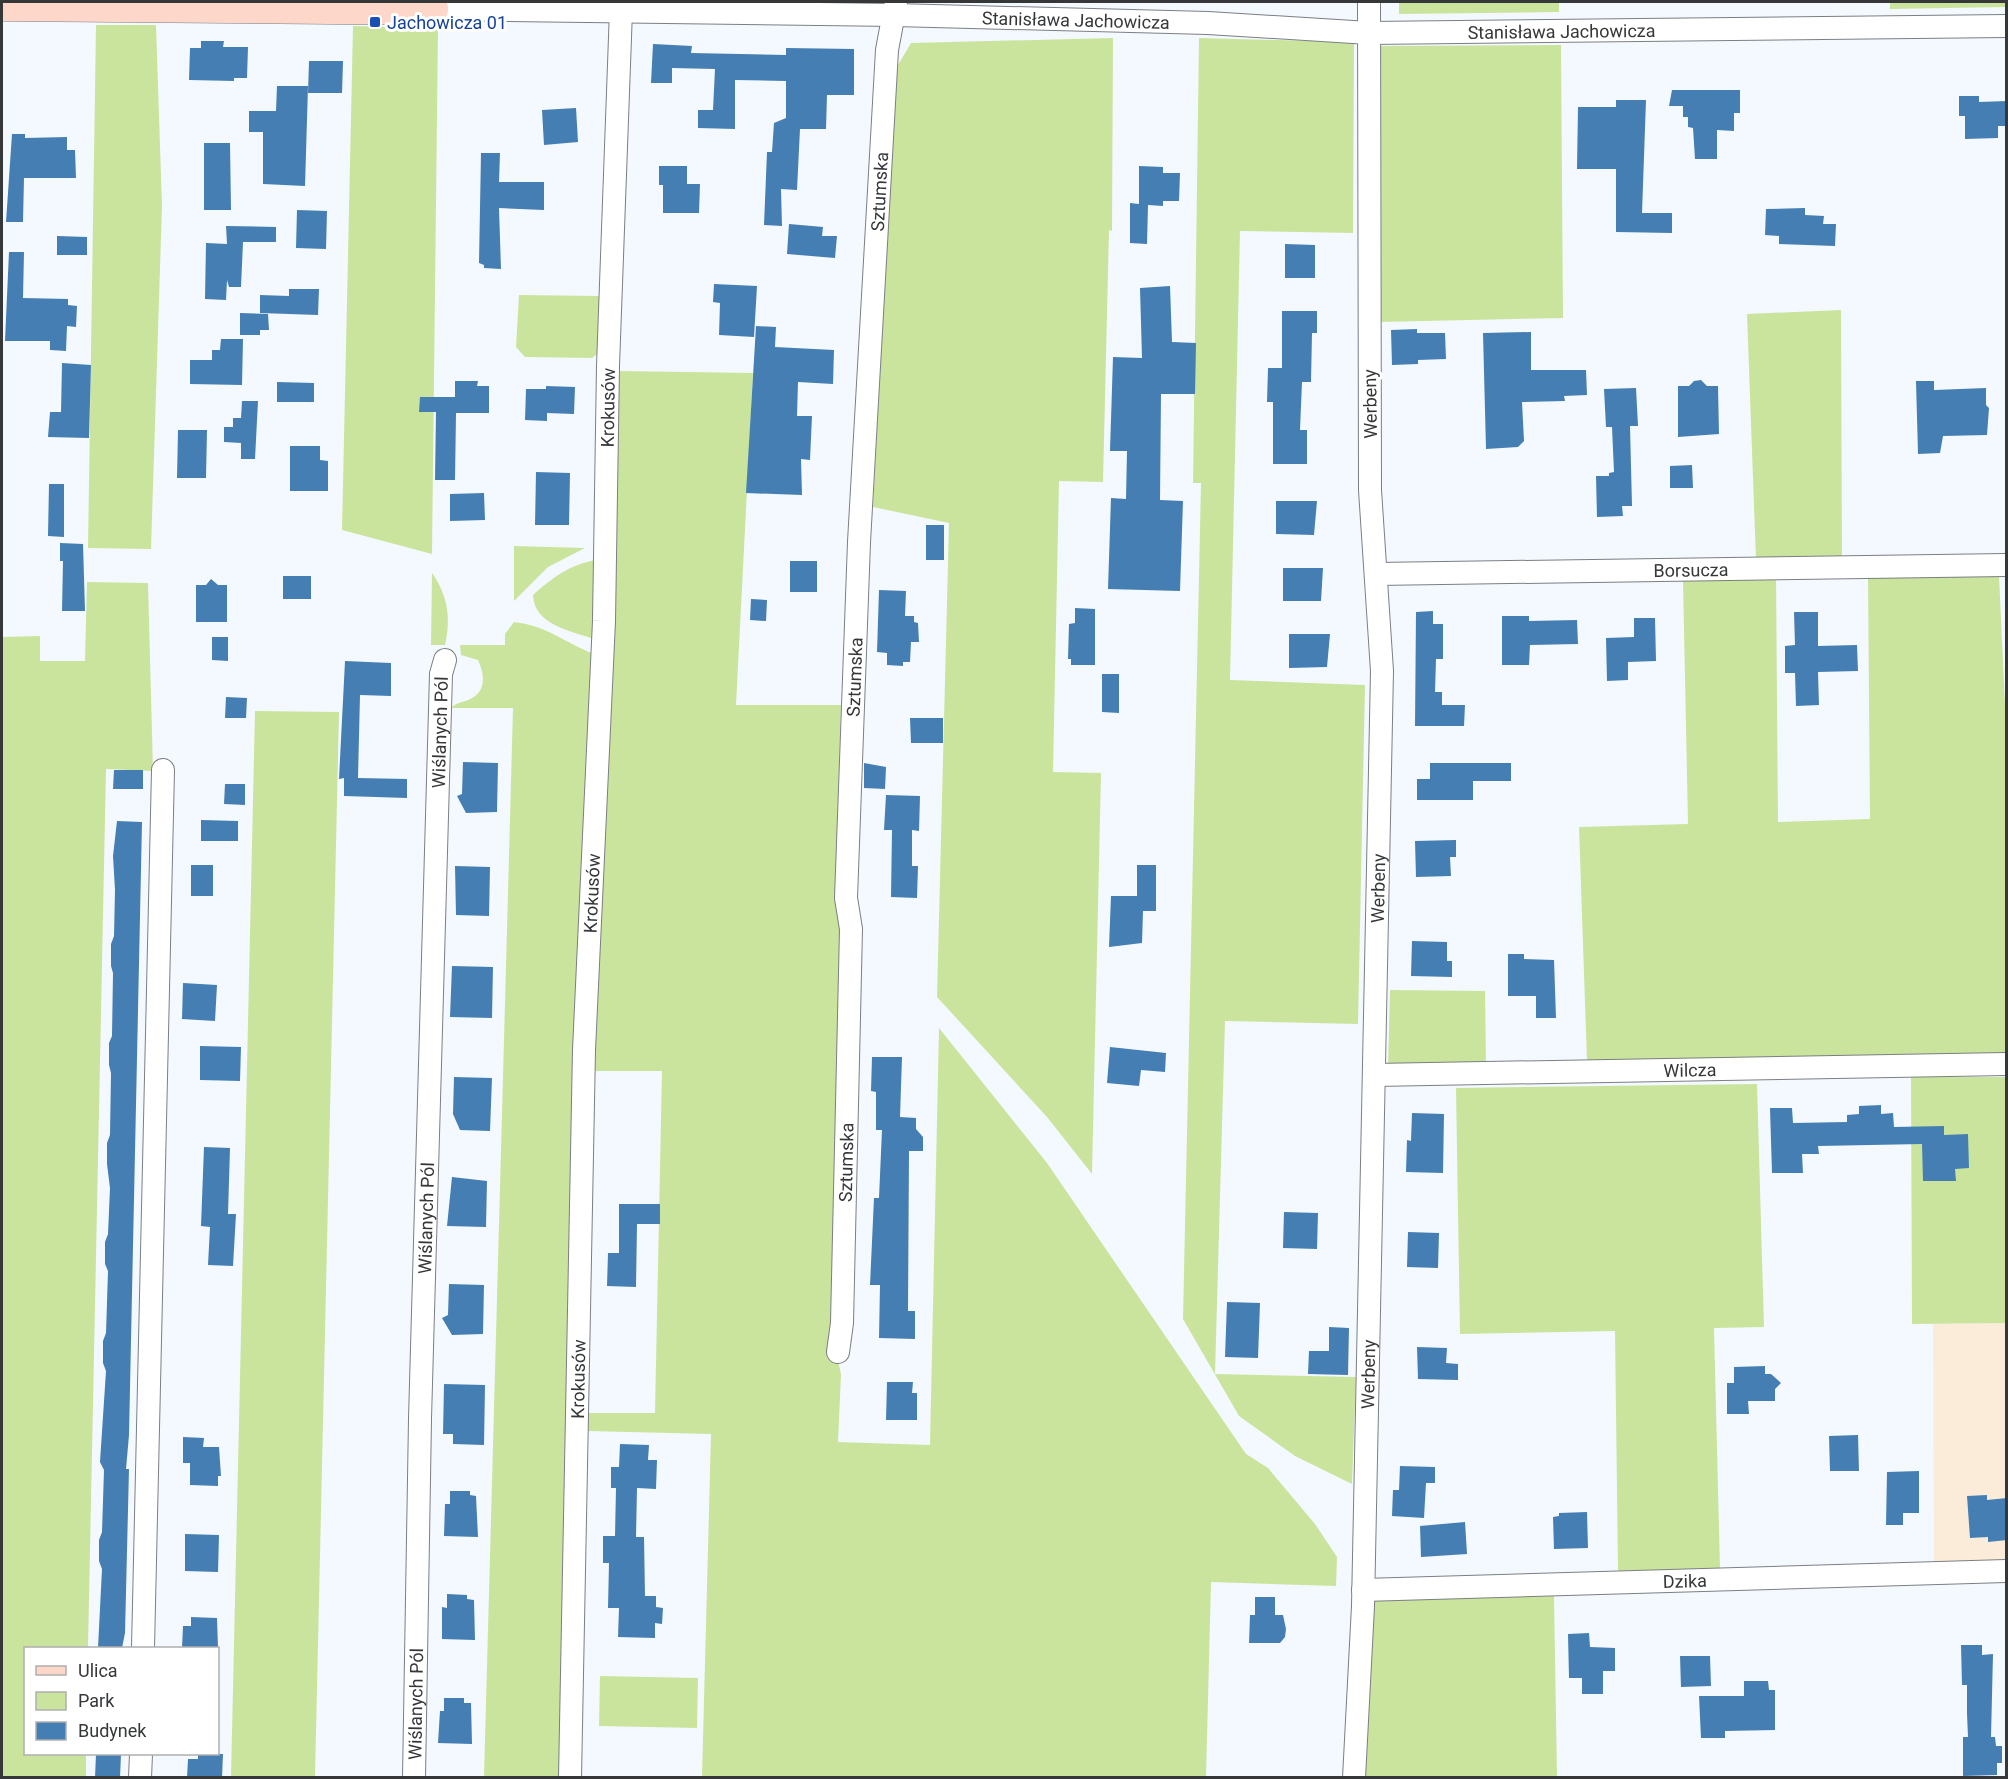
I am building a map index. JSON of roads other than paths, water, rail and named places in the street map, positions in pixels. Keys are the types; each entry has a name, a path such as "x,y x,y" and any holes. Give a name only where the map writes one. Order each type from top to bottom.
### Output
{"street":[{"name":"Werbeny","path":"1354,1778 1363,1590 1382,671 1370,490 1369,2"},
{"name":"Stanisława Jachowicza","path":"2,5 432,5 621,10 896,8 1369,33 2007,26"},
{"name":"Sztumska","path":"838,1352 842,1323 851,929 846,898 859,542 887,50 896,8"},
{"name":"Krokusów","path":"570,1778 584,1050 604,621 609,354 621,10"},
{"name":"Borsucza","path":"1376,574 2007,566"},
{"name":"Wiślanych Pól","path":"414,1778 432,992 441,674 445,660"},
{"path":"143,1647 163,770"},
{"name":"Wilcza","path":"1374,1075 2007,1064"},
{"name":"Dzika","path":"1363,1590 2007,1571"},
{"path":"140,1778 141,1755"}],"place":[{"name":"Jachowicza 01","path":"375,22"}]}
